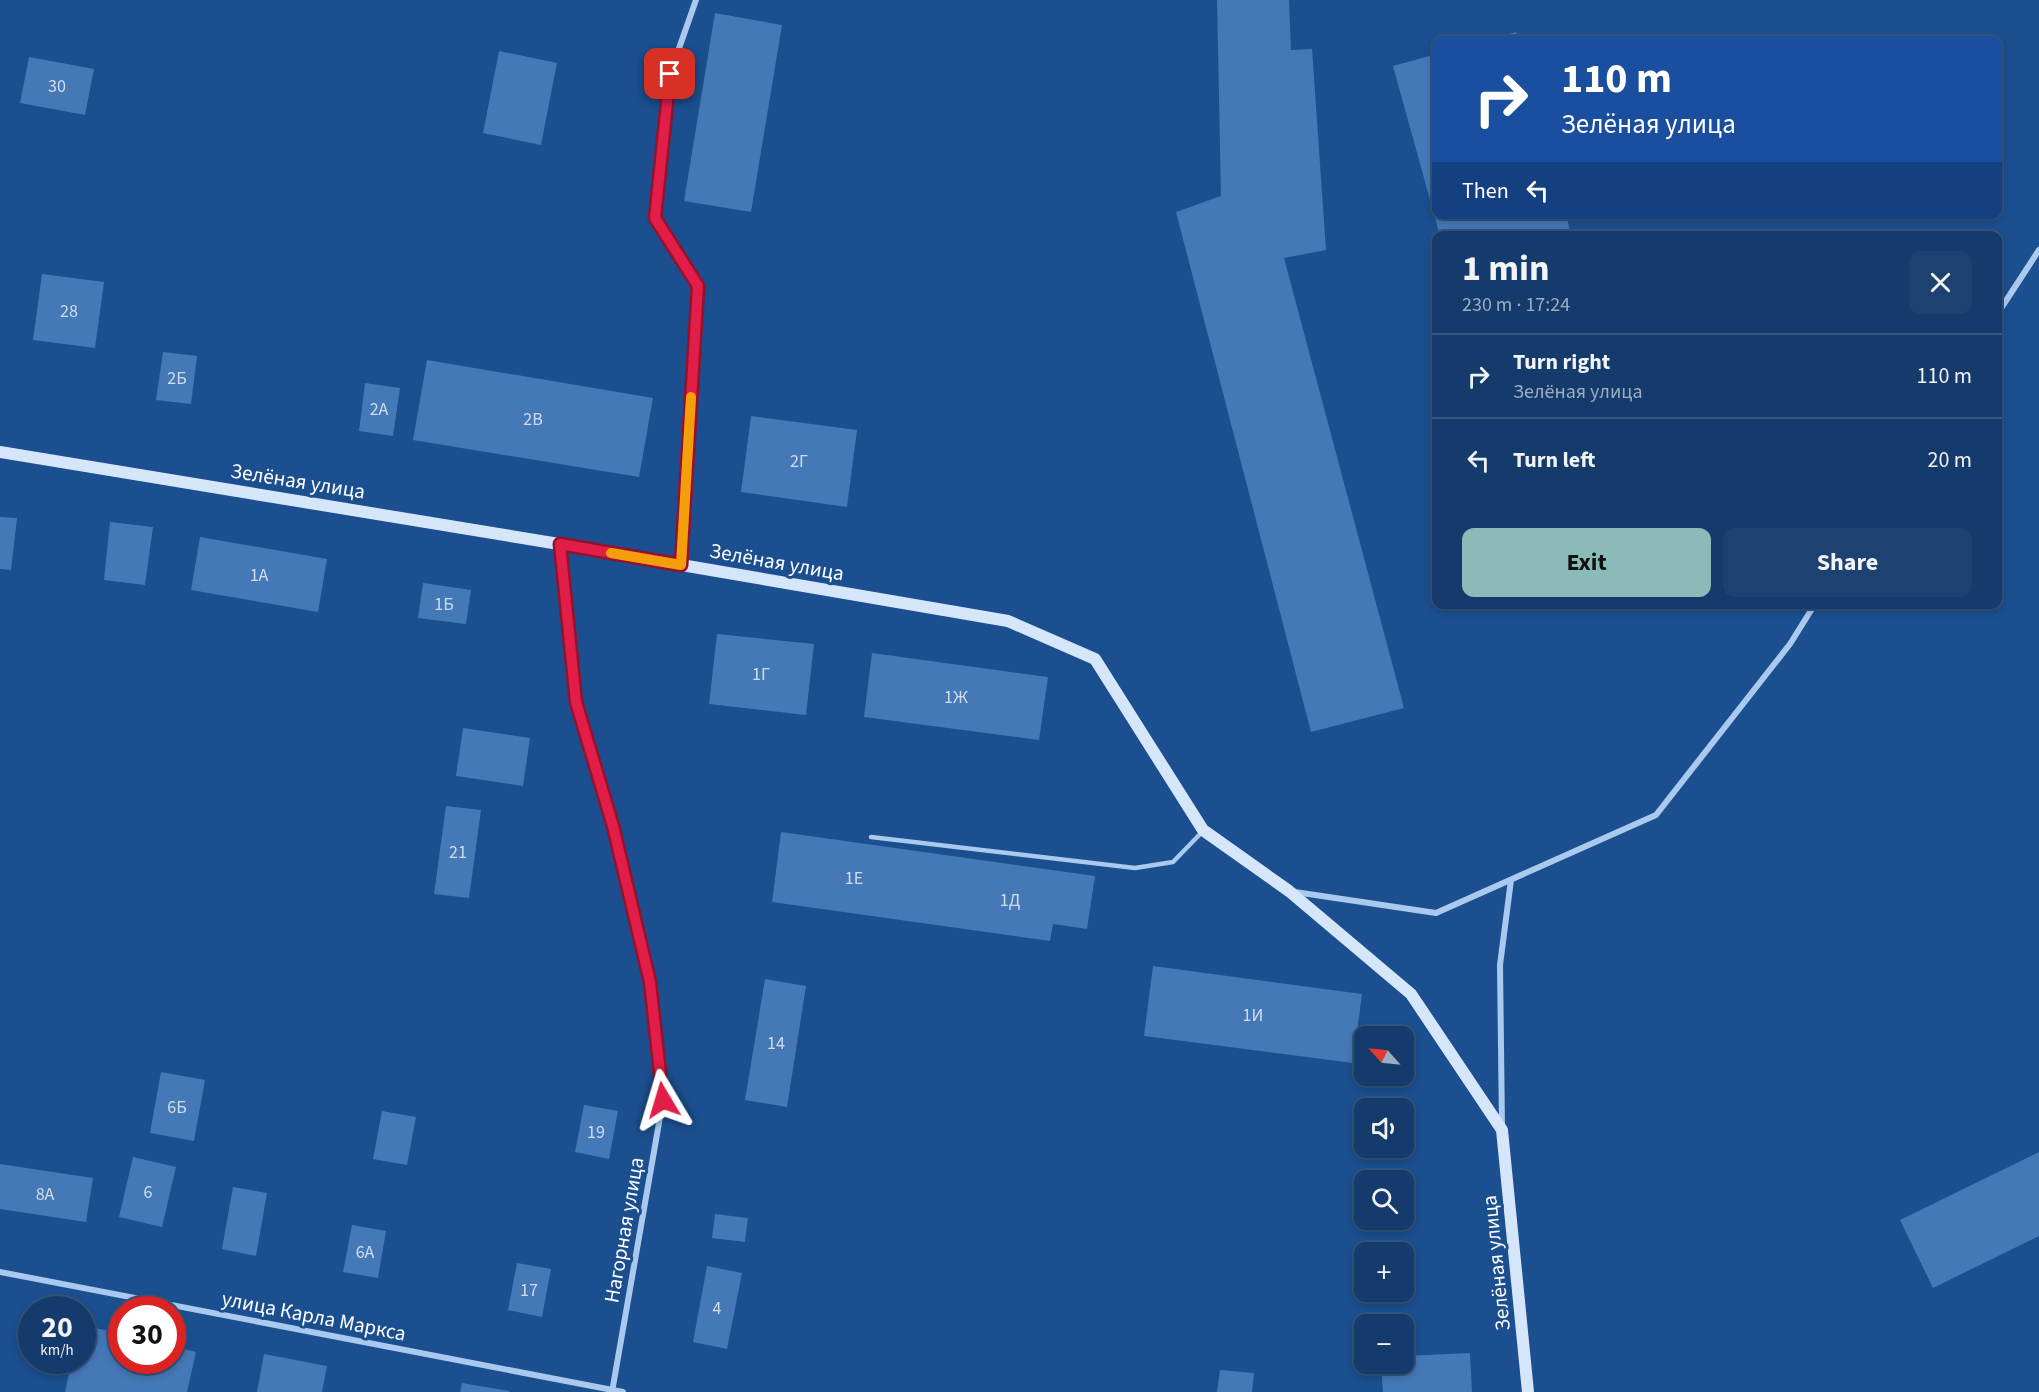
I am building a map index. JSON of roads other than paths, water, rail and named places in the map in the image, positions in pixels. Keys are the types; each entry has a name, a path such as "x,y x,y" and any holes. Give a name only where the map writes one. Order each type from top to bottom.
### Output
{"street":[{"path":"681,565 698,286 655,218 670,74 696,0"},
{"path":"2002,307 2039,250"},
{"name":"Зелёная улица","path":"0,452 560,544 1008,621 1095,659 1203,830 1289,891 1411,994 1502,1130 1528,1392"},
{"name":"Нагорная улица","path":"560,544 576,702 613,826 650,982 663,1100 612,1391"},
{"path":"1289,891 1436,914 1656,815 1790,644 1812,609"},
{"path":"1502,1130 1500,964 1511,880"},
{"name":"улица Карла Маркса","path":"0,1272 623,1392"}],"lane":[{"path":"871,837 1135,868 1173,862 1203,830"}]}
